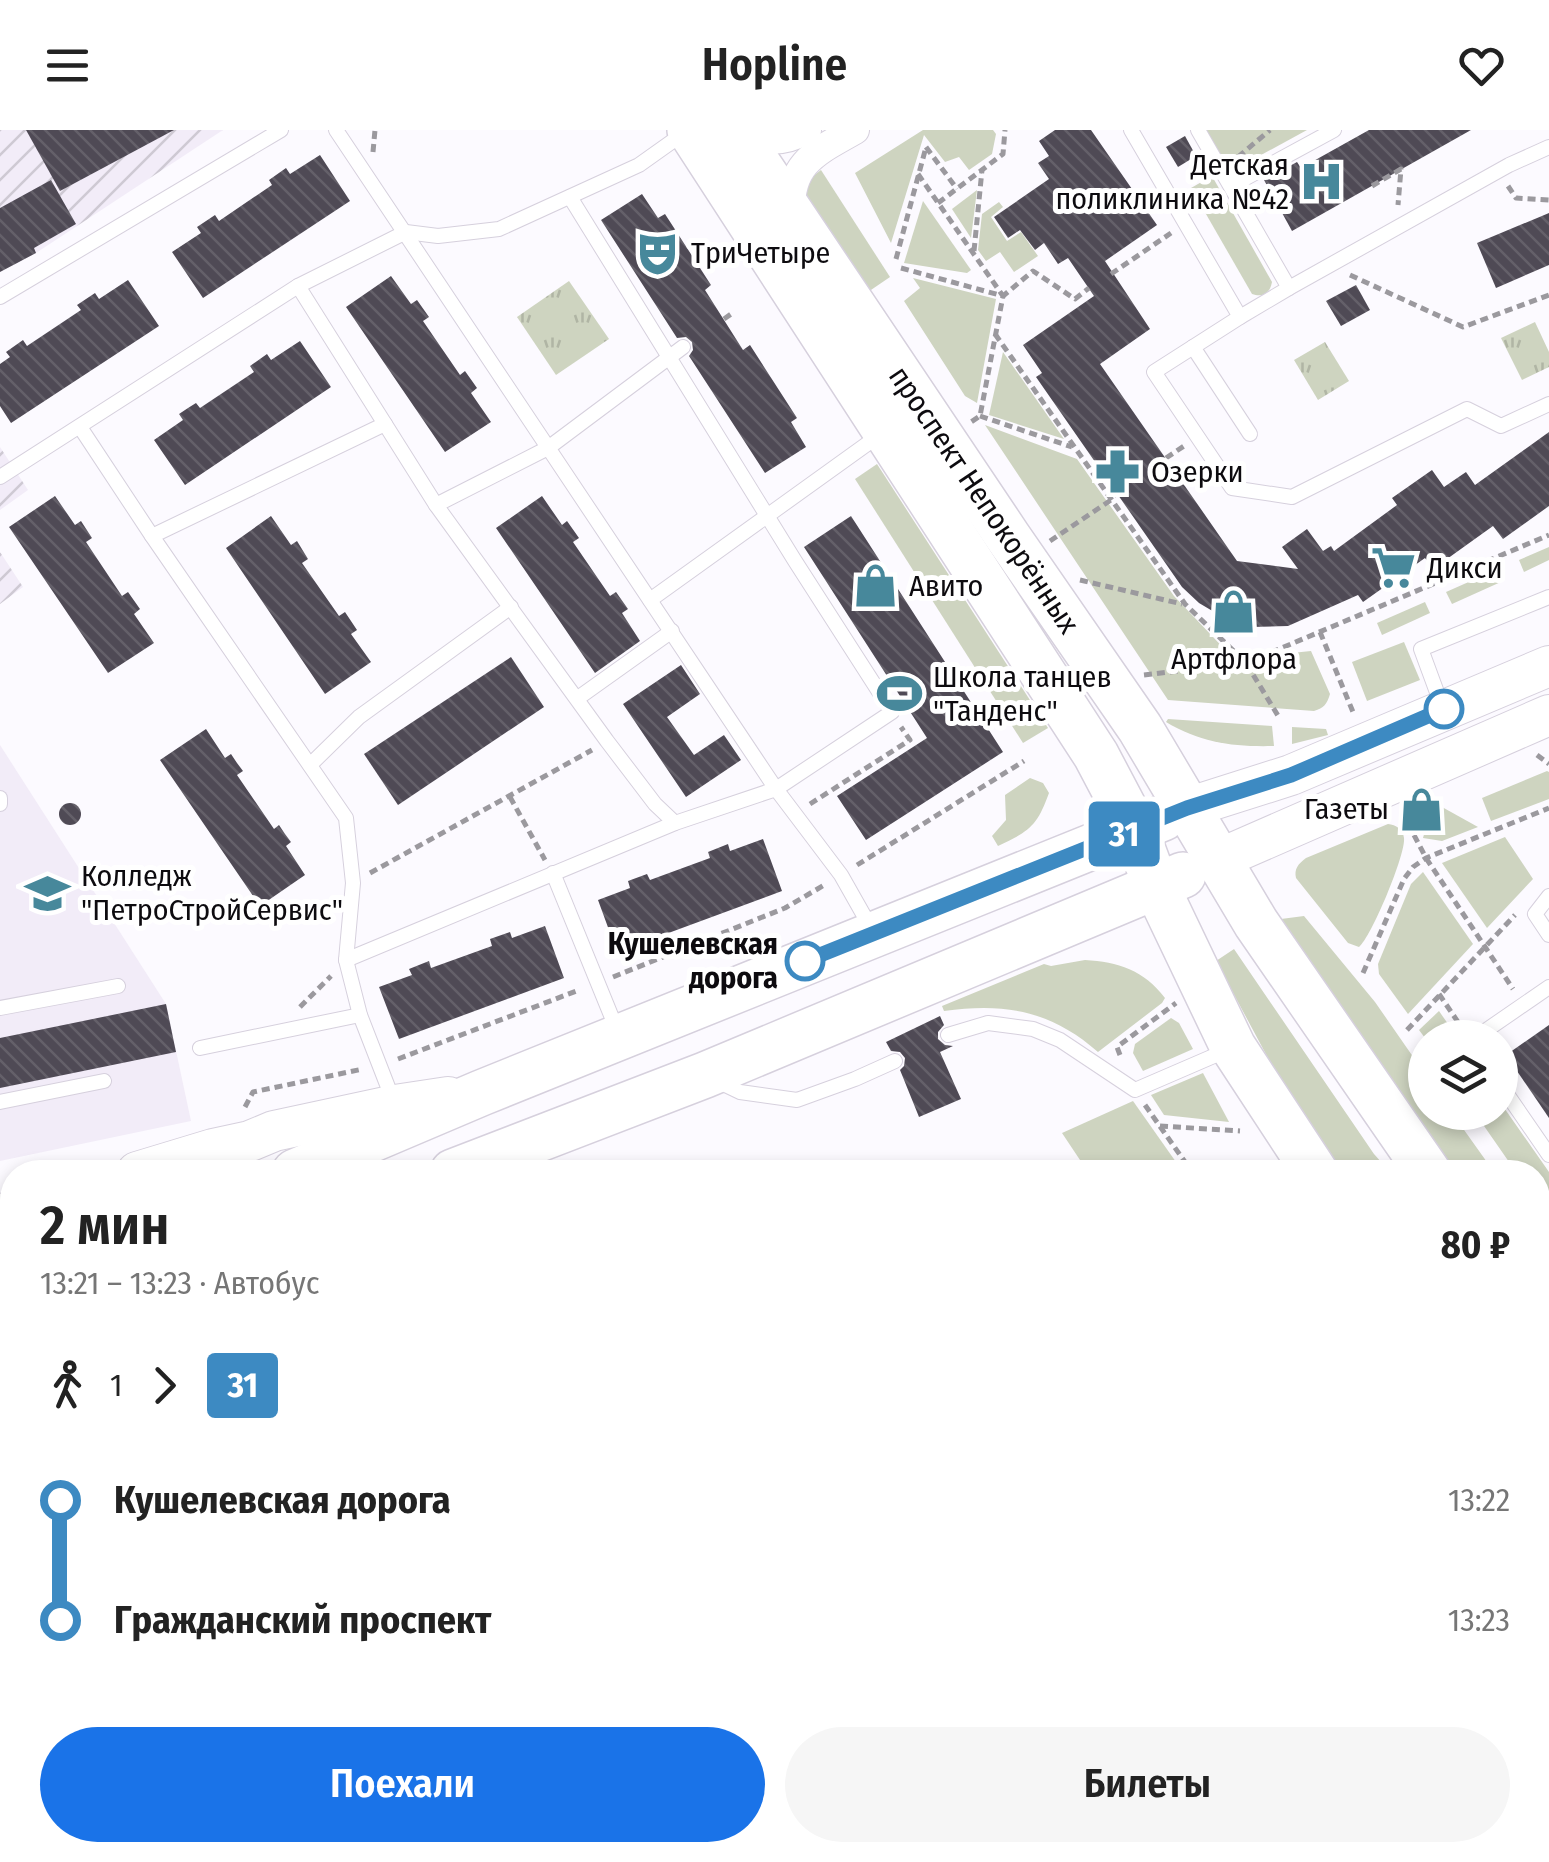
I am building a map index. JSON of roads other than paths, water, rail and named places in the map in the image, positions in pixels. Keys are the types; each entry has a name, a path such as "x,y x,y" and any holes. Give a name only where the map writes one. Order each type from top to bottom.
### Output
{"main road":[{"name":"проспект Непокорённых","path":"689,130 1096,755 1135,829 1156,886 1233,1047 1307,1160"},
{"name":"проспект Непокорённых","path":"737,130 1140,728 1256,924 1420,1160"},
{"path":"322,1160 619,1036 1187,808 1291,775 1549,666"},
{"path":"484,1160 705,1076 1549,715"},
{"path":"176,1160 256,1140 274,1131 395,1105 481,1093"}],"street":[{"path":"737,130 770,141 788,139 806,130"},
{"path":"791,215 790,195 804,164 815,153 855,130"}],"lane":[{"path":"0,297 281,130"},
{"path":"336,130 776,789 840,875 874,933"},
{"path":"0,477 298,286 406,232 438,236 499,229 639,165 689,130"},
{"path":"1131,130 1240,318"},
{"path":"1198,130 1289,288"},
{"path":"1231,186 1334,130"},
{"path":"1549,148 1498,171 1329,265 1154,372 1232,488 1292,498 1468,409 1501,426 1549,404"},
{"path":"346,960 675,823 776,789 892,712 570,197"},
{"path":"298,286 436,505 607,741 675,823"},
{"path":"436,505 548,448 683,347"},
{"path":"1193,348 1250,434"},
{"path":"152,536 385,424"},
{"path":"80,427 346,818 353,883 346,960 360,1015 395,1105"},
{"path":"650,600 884,432"},
{"path":"1444,709 1420,649 1549,597"},
{"path":"310,766 358,717 511,607"},
{"path":"578,698 672,631"},
{"path":"553,874 619,1036"},
{"path":"1549,896 1535,914 1549,935"},
{"path":"0,1008 118,986"},
{"path":"1500,1020 1549,988"},
{"path":"200,1048 360,1015"},
{"path":"948,1034 988,1024 1033,1029 1060,1040 1135,1090 1233,1047"},
{"path":"705,1076 740,1092 797,1100 895,1060"},
{"path":"0,1102 104,1081"},
{"path":"1518,1110 1549,1155"}],"place":[{"name":"Детская поликлиника №42","path":"1322,182"},
{"name":"ТриЧетыре","path":"658,253"},
{"name":"Озерки","path":"1118,472"},
{"name":"Дикси","path":"1394,568"},
{"name":"Авито","path":"876,586"},
{"name":"Артфлора","path":"1234,612"},
{"name":"Школа танцев \"Танденс\"","path":"900,694"},
{"name":"Газеты","path":"1422,809"},
{"name":"Колледж \"ПетроСтройСервис\"","path":"48,893"},
{"name":"Кушелевская дорога","path":"805,961"}]}
